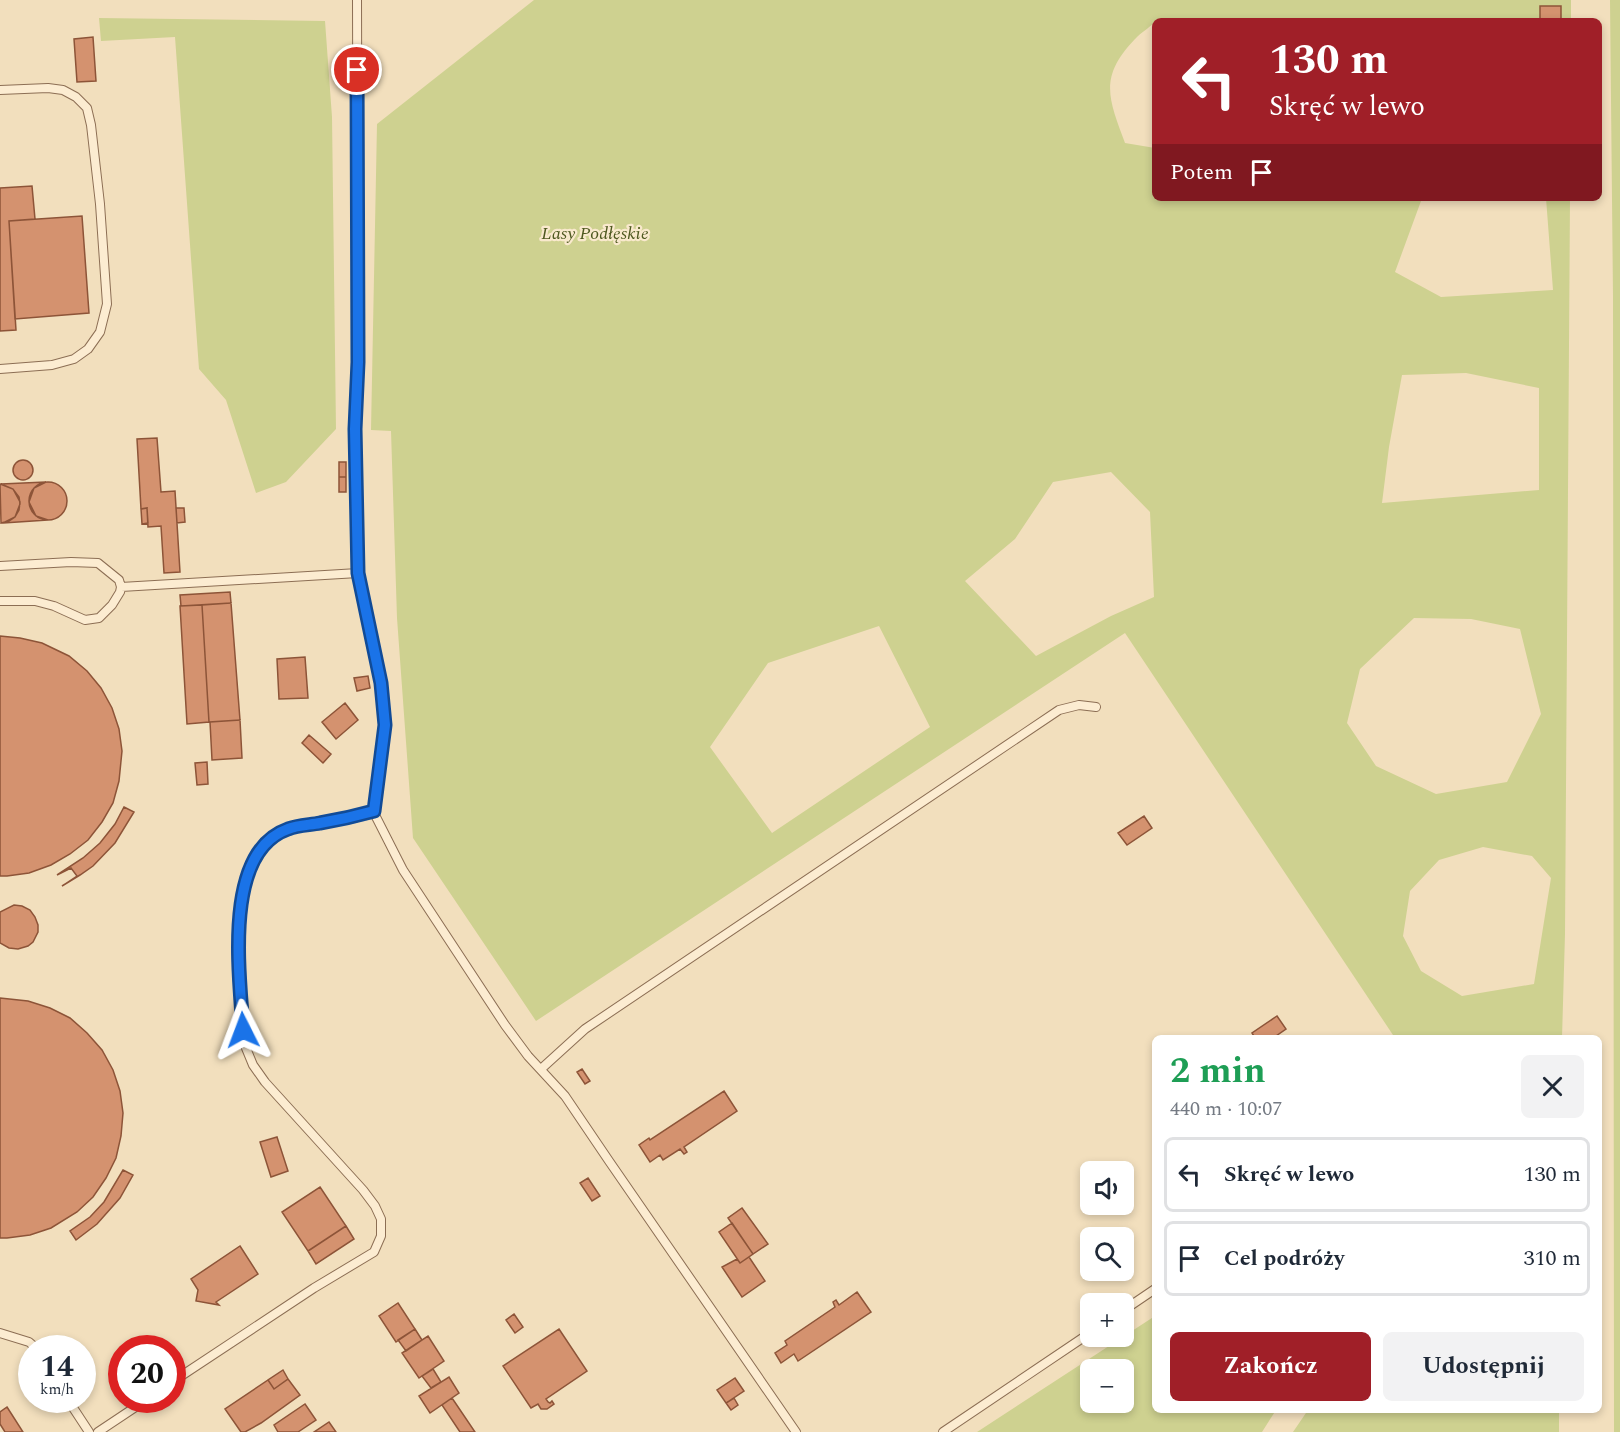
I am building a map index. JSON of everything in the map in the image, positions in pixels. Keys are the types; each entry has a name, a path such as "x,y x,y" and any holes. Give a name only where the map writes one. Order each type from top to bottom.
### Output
{"lane":[{"path":"357,0 358,362 355,429 358,573 381,683 385,725 374,811 403,870 505,1025 583,1120 796,1432"},
{"path":"0,90 48,88 63,90 76,97 87,108 100,204 107,304 100,332 88,349 74,359 52,365 0,369"},
{"path":"0,566 70,562 98,563 119,580 121,587 112,605 99,618 85,620 54,606 35,601 0,601"},
{"path":"121,587 358,573"},
{"path":"541,1070 585,1029 1059,710 1079,705 1096,707"},
{"path":"186,1373 314,1288 374,1252 381,1236 381,1219 375,1206 265,1082 253,1065 246,1048 243,1030 239,939 243,893 252,864 267,841 288,829 348,819 374,811"},
{"path":"1134,1303 1152,1291"},
{"path":"0,1333 18,1339"},
{"path":"943,1432 1080,1340"},
{"path":"76,1413 88,1432"},
{"path":"98,1432 126,1413"}],"green space":[{"name":"Lasy Podłęskie","path":"534,0 1571,0 1571,18 1152,18 1152,24 1125,50 1117,63 1110,87 1114,112 1125,143 1152,148 1152,201 1421,201 1395,272 1441,297 1553,290 1546,201 1570,201 1565,934 1562,1035 1393,1035 1125,633 536,1021 413,838 397,618 391,431 371,430 377,124","holes":["1466,373 1539,388 1539,490 1382,503 1402,375","1111,472 1150,512 1154,597 1111,616 1036,656 965,581 1015,539 1053,482","1414,618 1471,619 1520,629 1541,714 1507,782 1436,794 1376,766 1347,723 1360,669","879,626 930,727 772,833 710,747 768,663","1483,847 1532,856 1551,878 1534,984 1462,996 1421,971 1403,936 1410,891 1439,860"]},
{"path":"1610,0 1620,0 1620,1432 1614,1432 1613,297"},
{"path":"99,18 325,21 332,117 336,429 286,482 256,493 226,400 199,369 175,37 101,41"},
{"path":"1152,1318 1152,1413 1274,1413 1262,1432 977,1432 1080,1365 1080,1413 1134,1413 1134,1359 1089,1359 1107,1347 1134,1347 1134,1330"},
{"path":"1306,1413 1559,1413 1559,1432 1293,1432"}],"building":[{"path":"1540,6 1561,6 1561,18 1540,18"},
{"path":"93,37 96,81 77,82 74,39"},
{"path":"32,186 35,219 9,221 16,330 0,331 0,188"},
{"path":"82,216 89,313 15,319 9,221"},
{"path":"157,438 161,492 175,491 180,572 164,573 161,526 148,527 147,508 141,509 137,439"},
{"path":"23,460 30,463 33,470 30,477 23,480 16,477 13,470 16,463"},
{"path":"339,462 346,462 346,477 339,477"},
{"path":"339,477 346,477 346,492 339,492"},
{"path":"46,482 34,488 29,502 36,516 48,520 3,523 15,517 20,502 13,489 1,484"},
{"path":"48,482 62,487 67,501 62,515 48,520 34,515 29,501 34,487"},
{"path":"0,484 13,489 19,497 20,504 15,517 1,523"},
{"path":"147,508 148,523 142,524 141,509"},
{"path":"176,508 184,508 185,522 177,523"},
{"path":"230,592 231,603 181,606 180,595"},
{"path":"231,603 240,720 209,722 202,605"},
{"path":"202,605 209,722 187,724 180,606"},
{"path":"0,636 42,643 69,656 87,671 101,688 112,708 119,729 122,751 119,781 113,803 88,840 51,865 29,873 7,876 0,876"},
{"path":"305,657 308,698 279,699 277,659"},
{"path":"368,676 370,688 357,691 354,678"},
{"path":"345,703 358,720 336,739 322,722"},
{"path":"240,720 242,758 212,760 210,722"},
{"path":"309,735 331,754 323,763 302,743"},
{"path":"207,762 208,784 197,785 195,763"},
{"path":"124,807 134,812 115,843 93,866 62,886 77,876 71,868 57,875 83,858 100,843 115,824"},
{"path":"1144,816 1152,828 1127,845 1118,833"},
{"path":"14,905 30,910 38,925 38,932 33,942 18,949 9,948 0,943 0,912"},
{"path":"0,998 28,1001 50,1008 70,1018 87,1033 102,1050 113,1070 120,1091 123,1113 116,1158 93,1197 77,1212 51,1228 30,1235 7,1238 0,1238"},
{"path":"1277,1016 1286,1029 1277,1035 1253,1035 1252,1033"},
{"path":"582,1069 590,1081 585,1084 577,1072"},
{"path":"724,1091 737,1111 684,1147 687,1152 684,1154 680,1149 663,1160 660,1155 650,1162 639,1145"},
{"path":"277,1137 288,1171 271,1177 260,1142"},
{"path":"123,1170 133,1175 120,1198 97,1224 76,1240 70,1231 90,1217 104,1202"},
{"path":"588,1178 600,1196 592,1201 580,1183"},
{"path":"320,1187 346,1226 308,1251 282,1212"},
{"path":"742,1208 768,1244 753,1254 728,1218"},
{"path":"732,1223 753,1254 740,1263 719,1232"},
{"path":"346,1226 354,1239 316,1264 308,1251"},
{"path":"240,1246 258,1274 216,1302 219,1305 196,1301 198,1290 191,1279"},
{"path":"749,1257 765,1281 742,1297 722,1267 737,1259 740,1263"},
{"path":"857,1292 871,1312 798,1361 794,1354 781,1363 775,1353 787,1345 785,1341 835,1307 833,1302 836,1300 839,1305"},
{"path":"398,1303 415,1329 396,1342 379,1316"},
{"path":"514,1314 523,1327 515,1333 506,1320"},
{"path":"415,1329 422,1340 406,1351 398,1340"},
{"path":"559,1329 587,1371 546,1399 554,1404 547,1409 541,1409 538,1404 531,1408 503,1366"},
{"path":"428,1336 444,1361 419,1378 402,1353"},
{"path":"433,1369 441,1382 431,1388 422,1376"},
{"path":"283,1370 288,1379 274,1389 268,1380"},
{"path":"449,1377 459,1393 430,1413 419,1396"},
{"path":"735,1378 744,1391 726,1403 717,1390"},
{"path":"288,1379 300,1395 261,1423 241,1432 225,1409 268,1380 274,1389"},
{"path":"452,1398 475,1432 460,1432 442,1405"},
{"path":"734,1398 738,1405 731,1410 726,1403"},
{"path":"305,1404 316,1420 298,1432 278,1432 274,1425"},
{"path":"7,1407 23,1432 5,1432 0,1424 0,1412"},
{"path":"329,1422 336,1432 314,1432"}],"route":[{"path":"243,1030 239,927 243,893 252,864 267,841 288,829 348,819 374,811 385,725 381,683 358,573 355,429 358,362 357,70"}]}
